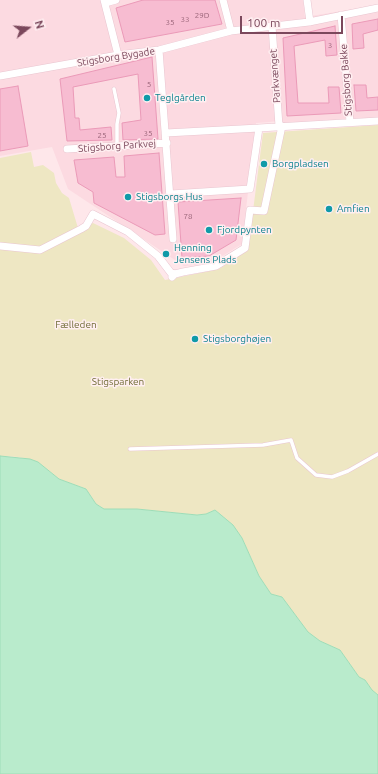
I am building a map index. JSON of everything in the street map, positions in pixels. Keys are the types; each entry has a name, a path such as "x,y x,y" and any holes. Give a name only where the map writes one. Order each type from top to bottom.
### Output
{"street":[{"path":"116,0 104,2 118,55"},
{"path":"223,0 231,32"},
{"path":"307,0 310,22"},
{"name":"Stigsborg Bygade","path":"0,76 118,55 159,50 231,32 310,22 378,8"},
{"name":"Stigsborg Bakke","path":"342,15 350,122"},
{"name":"Parkvænget","path":"0,246 40,250 86,226 93,214 128,232 158,256 173,275 216,266 245,248 250,210 264,211 280,126 272,26"},
{"name":"Stigsborg Parkvej","path":"159,50 173,239"},
{"name":"Stigsborg Bakke","path":"280,126 378,121"},
{"name":"Stigsborg Parkvej","path":"166,133 280,126"},
{"path":"170,194 250,189 259,128"},
{"name":"Stigsborg Parkvej","path":"67,149 167,143"}],"lane":[{"path":"114,89 119,113 117,146"},
{"path":"130,449 263,445 291,440 297,458 316,475 332,477 348,471 378,454"}],"shaded area":[{"path":"0,0 303,0 305,17 378,5 378,118 352,119 351,117 345,117 345,119 282,124 281,121 256,123 242,244 211,263 184,266 68,189 52,147 0,156"},
{"path":"0,456 30,459 38,462 59,479 86,489 96,504 104,509 137,509 197,515 206,514 215,510 233,525 242,538 259,576 271,594 282,597 308,632 320,641 340,650 359,677 365,680 372,690 378,695 378,774 0,774"}],"green space":[{"name":"Stigsparken","path":"378,125 378,695 372,690 365,680 359,677 340,650 320,641 308,632 282,597 271,594 259,576 242,538 233,525 215,510 206,514 197,515 137,509 104,509 96,504 86,489 59,479 38,462 18,457 0,456 0,158 31,152 34,167 43,165 54,173 56,183 62,193 69,198 78,228 93,223 124,238 151,260 165,280 219,269 248,250 263,133"}],"building":[{"path":"143,0 215,0 222,24 125,42 116,8"},
{"path":"378,19 378,30 363,34 364,48 353,49 352,24"},
{"path":"335,26 337,55 326,56 325,40 294,46 298,103 329,103 328,87 339,87 341,113 287,116 283,38"},
{"name":"Teglgården","path":"152,57 158,139 123,140 122,123 141,120 138,74 73,87 75,118 79,118 80,130 111,127 112,140 67,141 60,79"},
{"path":"354,85 366,85 367,98 378,97 378,110 356,111"},
{"path":"18,86 28,146 0,151 0,89"},
{"name":"Stigsborgs Hus","path":"159,153 165,234 155,235 94,203 93,192 78,183 74,160 114,157 116,177 125,177 124,156"},
{"name":"Fjordpynten","path":"241,198 236,240 209,256 182,258 178,202"}],"place":[{"name":"Teglgården","path":"147,98"},
{"name":"Borgpladsen","path":"264,164"},
{"name":"Stigsborgs Hus","path":"128,197"},
{"name":"Amfien","path":"329,209"},
{"name":"Fjordpynten","path":"209,230"},
{"name":"Henning Jensens Plads","path":"166,254"},
{"name":"Stigsborghøjen","path":"195,339"}],"park label":[{"name":"Fælleden","path":"76,325"}]}
